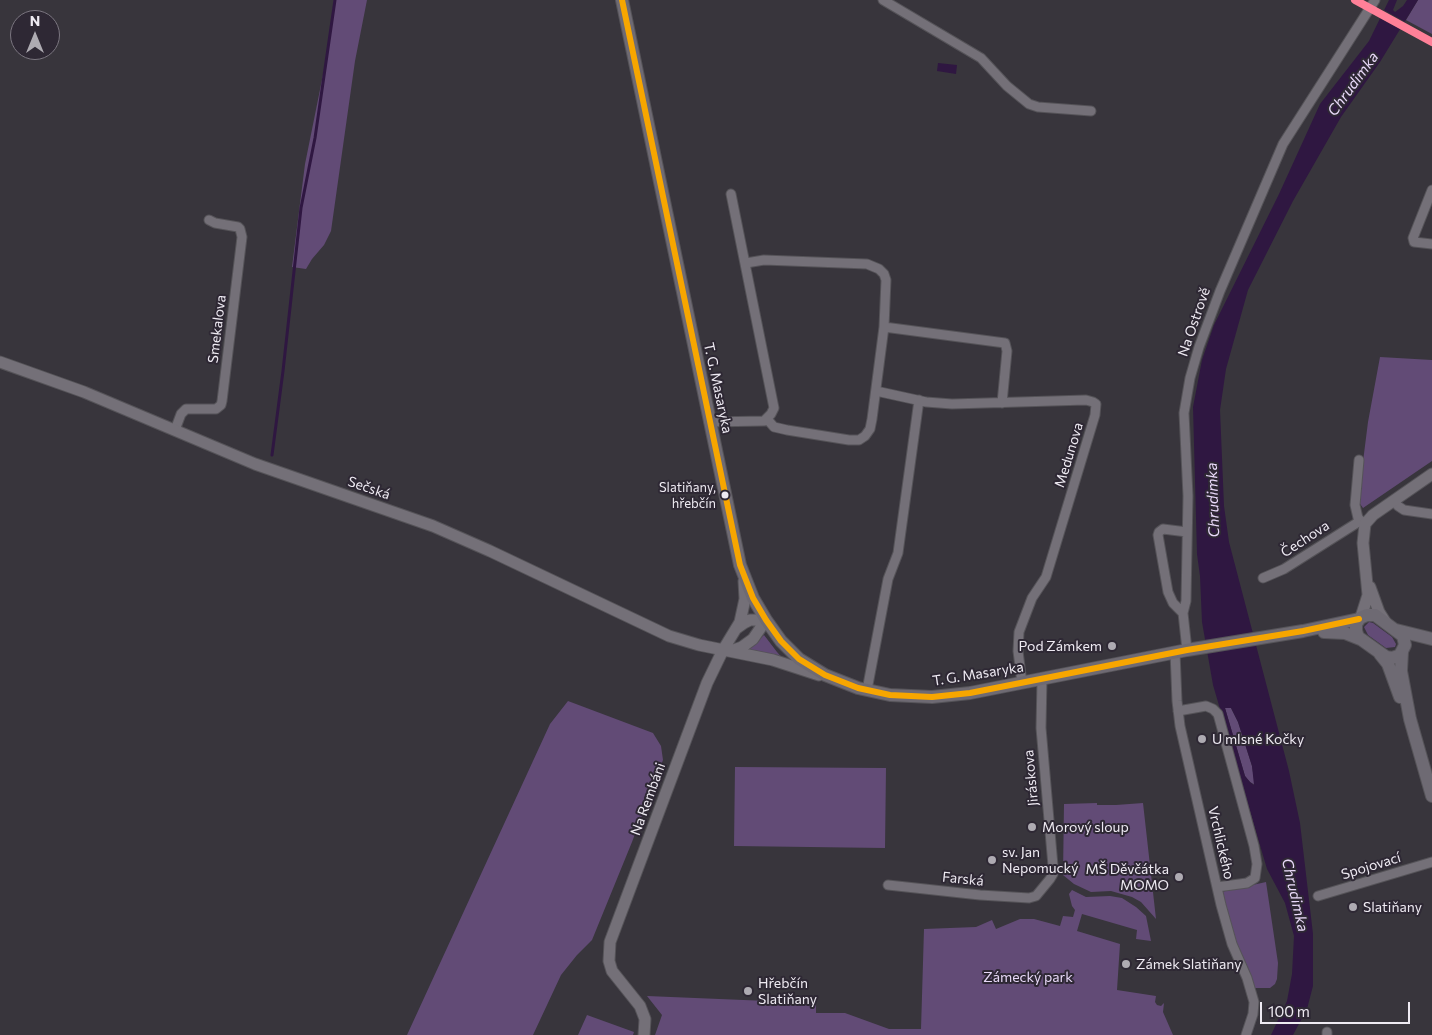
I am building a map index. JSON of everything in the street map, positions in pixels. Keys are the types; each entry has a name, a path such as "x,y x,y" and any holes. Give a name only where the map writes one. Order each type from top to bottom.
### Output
{"main road":[{"name":"T. G. Masaryka","path":"622,0 740,565 753,598 766,620 781,641 799,659 820,672 850,686 890,695 932,697 964,694 1185,650 1291,633 1360,618 1367,614 1375,615 1404,638 1405,645 1401,671 1410,719"},
{"path":"1360,618 1356,629 1360,639"},
{"path":"1390,626 1405,633 1432,639"},
{"name":"T. G. Masaryka","path":"1291,633 1343,633 1360,639 1376,651 1390,658 1398,656 1403,652"},
{"path":"1403,652 1414,645 1432,644"},
{"name":"T. G. Masaryka","path":"1376,651 1388,664 1410,719 1429,777 1432,796"}],"street":[{"path":"883,0 981,58 1007,86 1029,104 1038,107 1091,111"},
{"name":"Na Ostrově","path":"1185,650 1183,612 1186,600 1187,478 1184,413 1190,378 1199,347 1220,290 1273,164 1288,134 1375,0"},
{"path":"1432,190 1413,236 1413,242 1432,244"},
{"path":"709,422 760,422 767,419 773,411 774,401 731,194"},
{"name":"Smekalova","path":"174,430 181,414 186,409 216,409 221,405 222,401 242,237 238,227 215,223 209,220"},
{"path":"746,263 764,260 862,263 876,267 884,274 886,280 884,328 871,424 868,433 862,439 848,440 787,430 774,426 767,419"},
{"path":"884,328 1005,344 1007,351 1002,404"},
{"name":"Sečská","path":"0,362 68,386 255,464 461,538 658,632 684,641 780,662 850,686"},
{"name":"Medunova","path":"876,391 919,400 952,404 1086,400 1094,402 1096,406 1095,415 1046,577 1032,598 1018,632 1018,651 1022,682"},
{"path":"867,690 888,580 898,553 919,400"},
{"path":"1359,460 1355,510 1362,523 1368,595 1360,618"},
{"path":"1362,523 1432,474"},
{"path":"1394,501 1404,510 1432,514"},
{"name":"Čechova","path":"1263,578 1284,569 1362,523"},
{"path":"1183,612 1174,603 1168,592 1158,535 1163,529 1186,532"},
{"path":"727,651 742,614 745,592 740,565"},
{"path":"1366,566 1381,617 1390,626"},
{"path":"736,630 747,621 766,620"},
{"path":"727,651 742,647 754,639 766,620"},
{"name":"Vrchlického","path":"1185,650 1178,711 1227,930 1247,978 1254,1002 1253,1014 1246,1035"},
{"name":"Na Rembáni","path":"644,1035 645,1020 640,1006 634,996 614,976 609,962 609,947 614,929 704,692 727,651"},
{"name":"Jiráskova","path":"1042,679 1041,728 1053,874"},
{"path":"1178,711 1206,706 1218,714 1258,864 1255,878 1247,883 1217,887"},
{"name":"Spojovací","path":"1318,896 1432,862"},
{"name":"Farská","path":"888,885 980,895 1029,898 1039,894 1053,874"}],"green space":[{"path":"334,0 367,0 355,61 331,231 324,245 306,269 292,267 305,164 326,60"},
{"path":"1418,0 1432,0 1432,34 1406,20"},
{"path":"1380,357 1432,360 1432,461 1363,508 1358,501 1368,422"},
{"path":"1369,622 1392,637 1396,644 1395,647 1386,648 1368,635 1364,627"},
{"path":"764,635 777,652 784,660 746,651"},
{"path":"568,701 653,733 661,746 663,760 592,940 561,975 533,1035 407,1035 550,724"},
{"path":"1225,708 1231,708 1238,722 1252,766 1255,785 1245,776"},
{"path":"735,767 886,768 885,848 734,846"},
{"path":"1097,803 1097,805 1116,805 1143,803 1156,919 1141,902 1132,897 1111,891 1091,892 1074,884 1063,875 1064,804"},
{"path":"1266,882 1278,963 1277,979 1270,988 1254,988 1236,948 1221,892"},
{"name":"Zámecký park","path":"1072,890 1086,897 1110,896 1122,898 1146,916 1151,941 1136,939 1137,930 1082,914 1077,931 1120,944 1117,990 1156,996 1155,1002 1157,1005 1161,1006 1164,1003 1163,1012 1173,1035 655,1035 662,1015 647,996 816,1003 816,1013 845,1013 889,1029 921,1029 924,929 976,927 992,920 996,929 1020,919 1034,919 1060,926 1063,916 1073,917 1075,910 1069,894"},
{"path":"587,1015 634,1032 633,1035 578,1035"}],"water":[{"name":"Chrudimka","path":"1389,0 1397,0 1393,10 1395,12 1407,0 1418,0 1380,62 1341,117 1293,201 1248,290 1226,369 1220,410 1224,506 1229,542 1289,771 1300,823 1313,934 1313,986 1307,1009 1293,1035 1271,1035 1287,1001 1292,974 1294,936 1285,903 1267,869 1213,685 1202,622 1197,554 1193,407 1202,360 1214,325 1279,194 1320,104 1369,41","holes":["1225,708 1231,708 1238,722 1252,766 1254,785 1245,776"]},
{"path":"938,63 957,65 956,74 937,71"}],"pier":[{"path":"1382,9 1407,23 1402,30 1378,17"}],"waterway":[{"path":"272,455 301,208 315,138 335,0"}],"transit line":[{"path":"622,0 740,565 753,598 766,620 781,641 799,659 825,675 858,688 890,695 932,697 970,693 1187,650 1303,631 1359,619"},
{"path":"1355,0 1432,42"}],"place":[{"name":"Slatiňany, hřebčín","path":"725,495"},
{"name":"Pod Zámkem","path":"1112,646"},
{"name":"U mlsné Kočky","path":"1202,739"},
{"name":"Morový sloup","path":"1032,827"},
{"name":"sv. Jan Nepomucký","path":"992,860"},
{"name":"MŠ Děvčátka MOMO","path":"1179,877"},
{"name":"Slatiňany","path":"1353,907"},
{"name":"Zámek Slatiňany","path":"1126,964"},
{"name":"Hřebčín Slatiňany","path":"748,991"}]}
